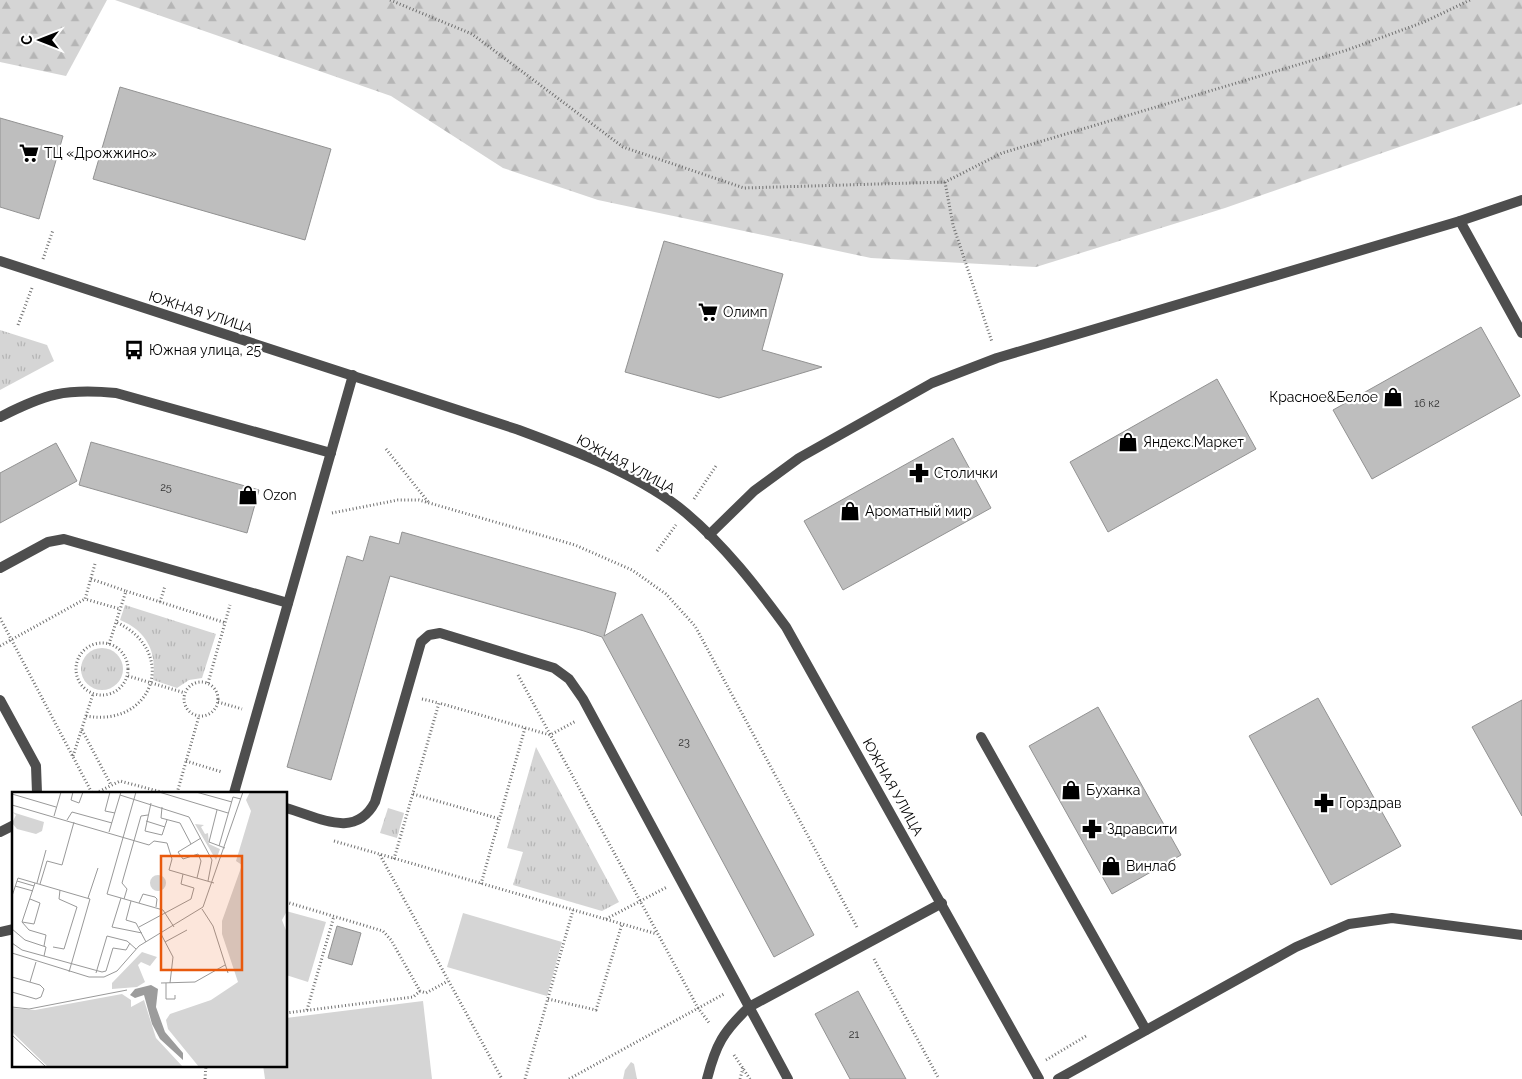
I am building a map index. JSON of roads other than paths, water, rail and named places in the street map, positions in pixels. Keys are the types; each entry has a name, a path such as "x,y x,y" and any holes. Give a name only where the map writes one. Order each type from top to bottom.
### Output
{"street":[{"path":"709,535 754,492 799,458 932,383 997,358 1460,221 1522,200"},
{"path":"1460,221 1522,333"},
{"name":"ЮЖНАЯ УЛИЦА","path":"0,261 516,429 579,452 641,484 684,512 709,535 753,582 786,627 1039,1079"},
{"path":"234,792 353,376"},
{"path":"0,417 44,396 82,390 116,393 331,453"},
{"path":"0,568 54,540 64,539 288,603"},
{"path":"288,809 340,823 359,821 368,814 377,793 421,642 429,635 440,633 554,668 569,679 591,713 788,1079"},
{"path":"0,700 36,766 37,792"},
{"path":"981,736 1146,1030"},
{"path":"0,832 12,826"},
{"path":"706,1079 721,1038 728,1027 749,1007 942,903"},
{"path":"1058,1079 1296,947 1349,924 1392,918 1522,936"}],"place":[{"name":"ТЦ «Дрожжино»","path":"29,153"},
{"name":"Олимп","path":"708,312"},
{"name":"Южная улица, 25","path":"134,350"},
{"name":"Красное&Белое","path":"1393,397"},
{"name":"Яндекс.Маркет","path":"1128,442"},
{"name":"Столички","path":"919,473"},
{"name":"Ozon","path":"248,495"},
{"name":"Ароматный мир","path":"850,511"},
{"name":"Буханка","path":"1071,790"},
{"name":"Горздрав","path":"1324,803"},
{"name":"Здравсити","path":"1092,829"},
{"name":"Винлаб","path":"1111,866"}]}
